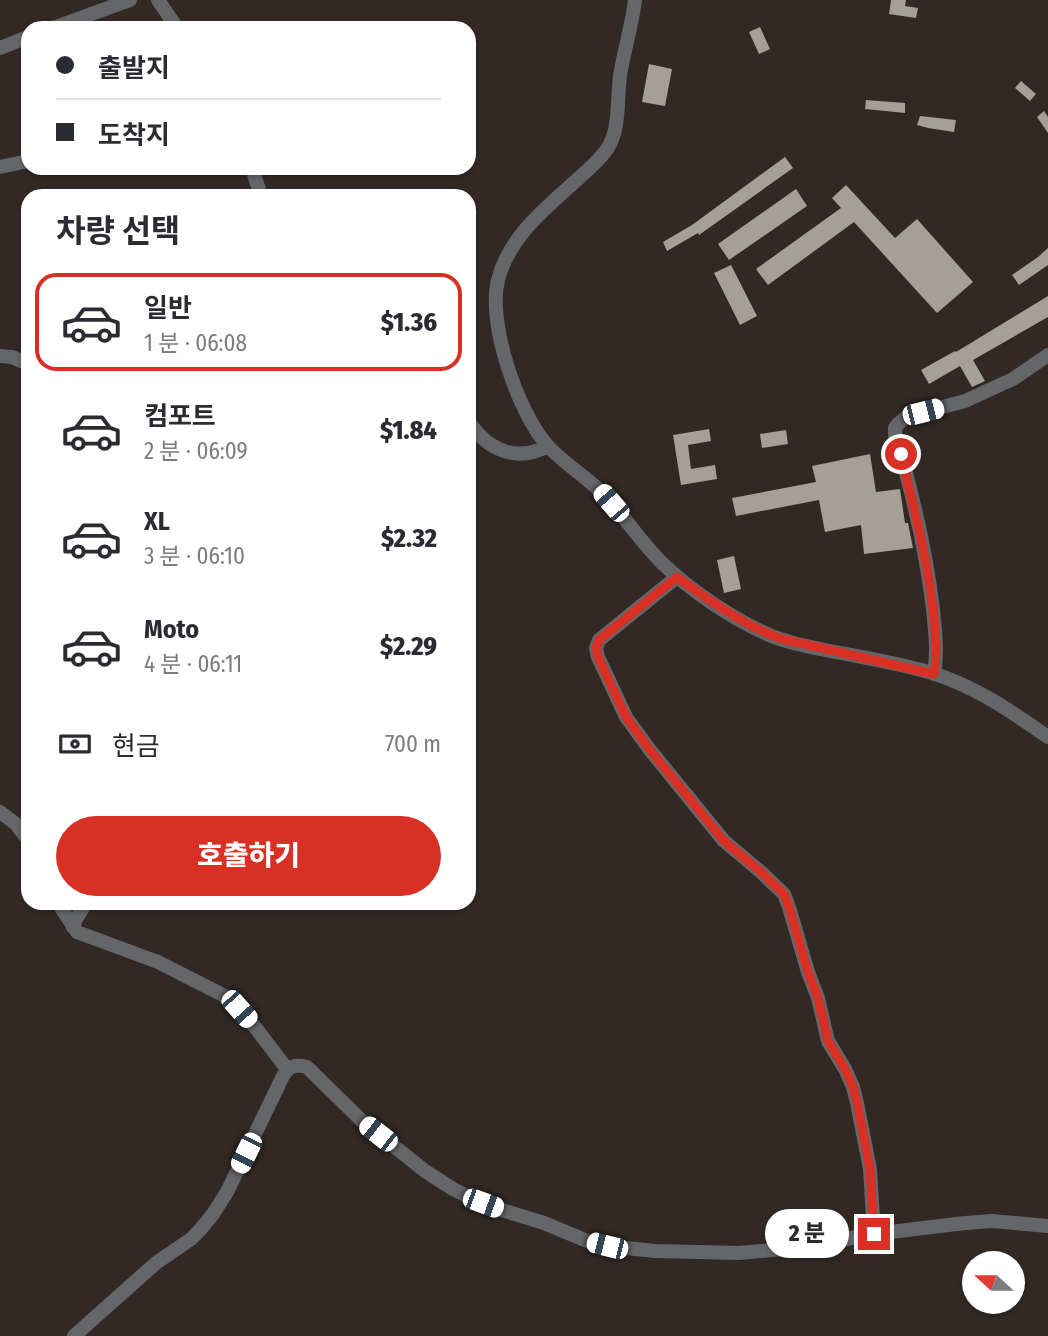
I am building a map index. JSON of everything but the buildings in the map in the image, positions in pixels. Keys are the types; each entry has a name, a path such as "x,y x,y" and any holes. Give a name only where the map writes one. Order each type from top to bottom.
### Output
{"street":[{"path":"73,21 130,0"},
{"path":"158,0 172,21"},
{"path":"635,0 633,22 621,74 615,128 609,147 531,222 510,253 497,282 496,315 505,362 537,433 548,446 600,491 677,577 733,615 782,639 934,674 992,700 1048,737"},
{"path":"0,48 21,40"},
{"path":"0,167 21,162"},
{"path":"934,674 938,656 931,589 895,429 906,417 965,401 1013,379 1048,355"},
{"path":"0,356 21,360"},
{"path":"476,429 494,448 503,452 530,452 548,446"},
{"path":"677,577 599,640 596,648 598,657 626,717 650,750 724,841 784,894 818,998 828,1041 845,1069 857,1102 870,1169 874,1234"},
{"path":"0,812 21,831"},
{"path":"62,910 77,932 158,962 223,995 255,1027 287,1069"},
{"path":"73,927 82,910"},
{"path":"74,1336 156,1263 191,1239 214,1214 287,1069 299,1065 307,1067 361,1120 425,1171 453,1189 483,1203 593,1242 625,1249 739,1253 992,1221 1048,1226"}],"route":[{"path":"874,1234 870,1169 857,1102 845,1069 828,1041 818,998 784,894 724,841 650,750 626,717 596,648 599,640 677,577 733,615 766,633 793,643 934,674 938,656 931,589 901,454"}]}
